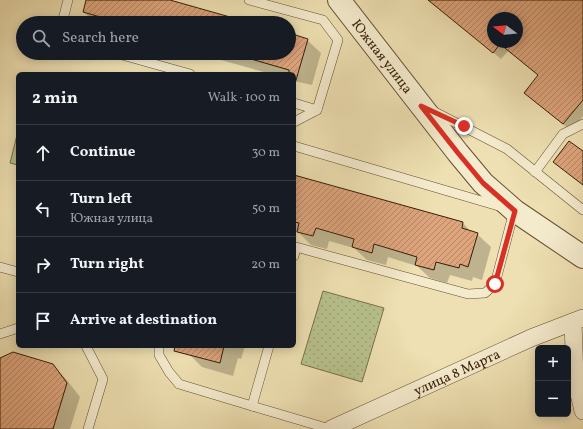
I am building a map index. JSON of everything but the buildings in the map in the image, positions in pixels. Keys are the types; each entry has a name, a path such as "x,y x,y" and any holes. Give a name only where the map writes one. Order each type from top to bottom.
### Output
{"street":[{"name":"Южная улица","path":"339,0 483,183 515,211 583,257"},
{"path":"580,323 575,377 583,411"},
{"name":"улица 8 Марта","path":"331,429 532,338 580,323"}],"lane":[{"path":"64,16 68,0"},
{"path":"249,0 323,20 338,40 317,110 296,121"},
{"path":"140,60 183,72"},
{"path":"296,104 317,110"},
{"path":"421,106 464,126 507,149 583,210"},
{"path":"535,172 563,134 583,124"},
{"path":"296,147 515,211 495,284 485,293 468,294 296,248"},
{"path":"0,267 16,271"},
{"path":"0,334 16,329"},
{"path":"87,348 103,379 88,429"},
{"path":"159,348 159,355 169,372 179,384 331,429"},
{"path":"252,406 268,348"}],"green space":[{"path":"16,139 16,164 10,163"},
{"path":"323,291 384,308 362,382 301,364"}],"route":[{"path":"464,126 421,106 483,183 515,211 495,284"}]}
